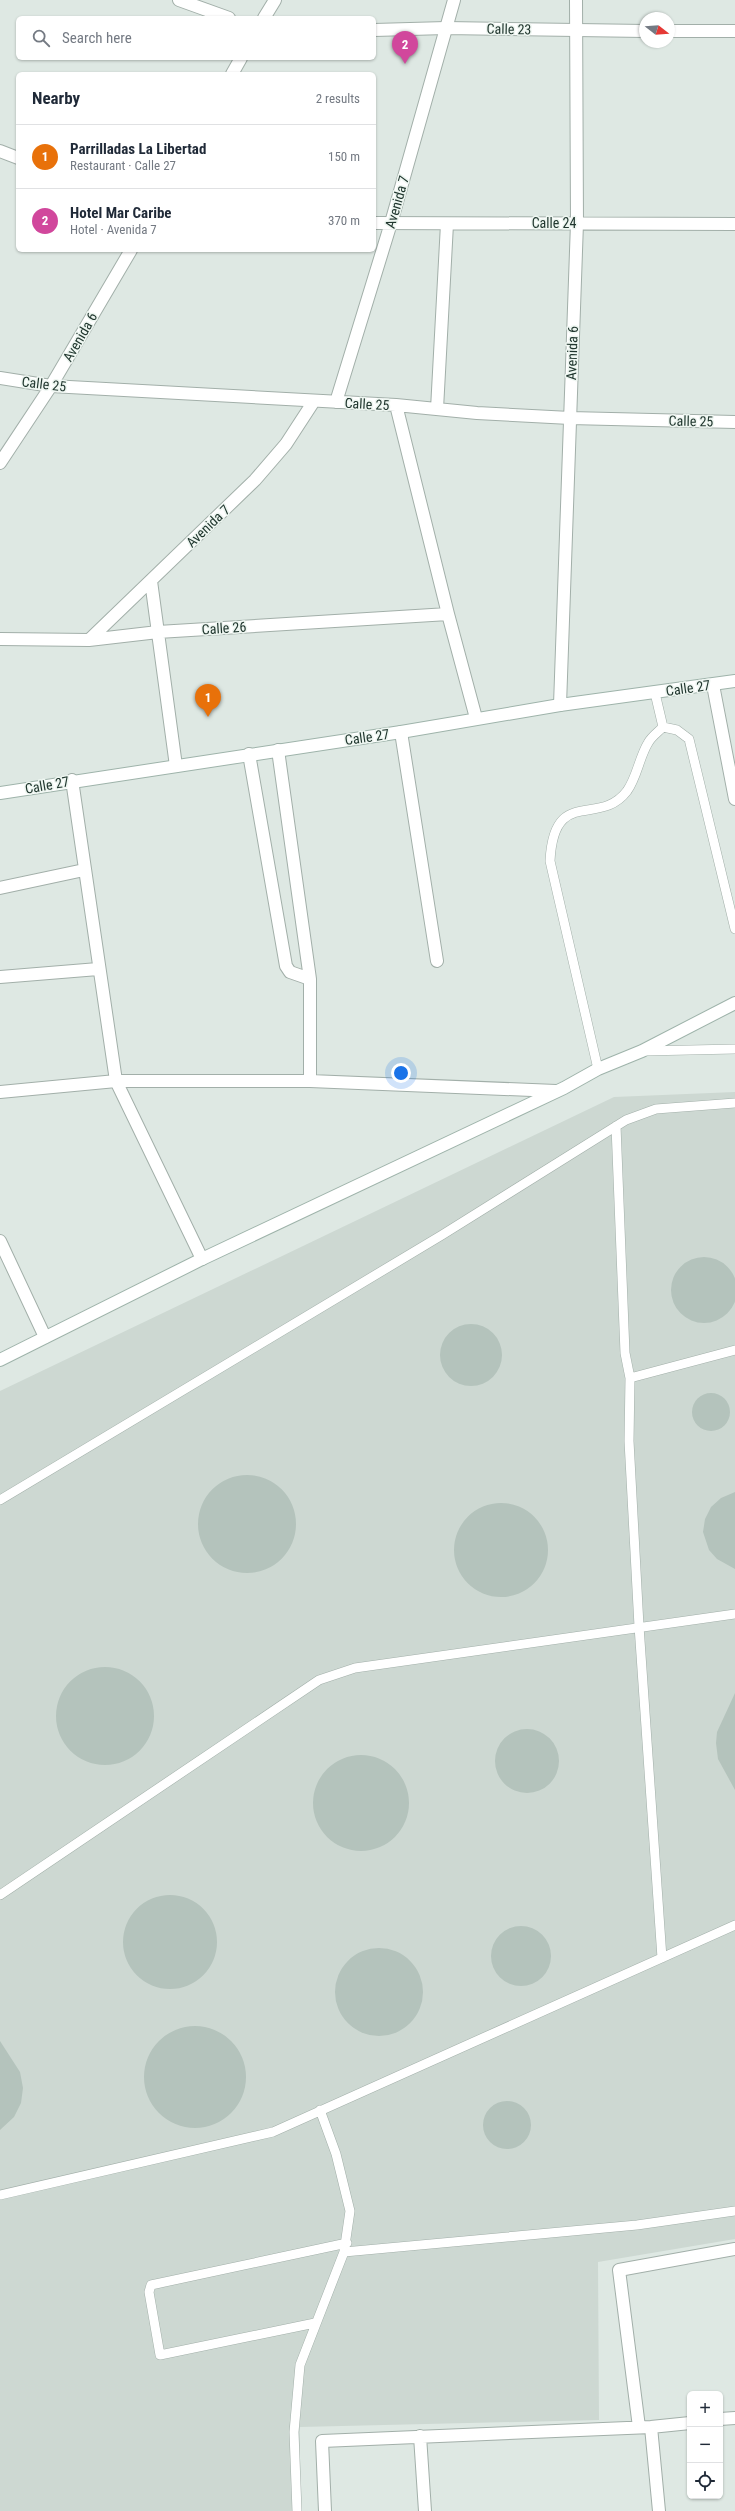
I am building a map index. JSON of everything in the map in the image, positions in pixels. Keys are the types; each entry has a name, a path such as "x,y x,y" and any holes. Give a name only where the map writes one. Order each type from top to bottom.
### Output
{"street":[{"path":"178,0 223,16"},
{"path":"265,16 274,0"},
{"name":"Avenida 7","path":"336,402 391,223 454,0"},
{"name":"Avenida 6","path":"560,705 576,223 574,30 576,0"},
{"name":"Calle 23","path":"376,30 446,28 639,31"},
{"path":"675,31 735,31"},
{"path":"233,72 240,60"},
{"path":"0,151 16,157"},
{"name":"Calle 24","path":"376,223 735,224"},
{"path":"437,409 446,224"},
{"name":"Avenida 6","path":"0,463 51,386 130,252"},
{"name":"Calle 25","path":"0,378 51,386 396,405 570,418 735,422"},
{"name":"Avenida 7","path":"89,640 255,480 286,444 314,401"},
{"path":"396,405 448,614 476,718"},
{"path":"151,581 176,766"},
{"name":"Calle 26","path":"0,639 89,640 158,632 448,614"},
{"name":"Calle 27","path":"0,793 72,780 401,732 476,718 560,705 735,681"},
{"path":"713,685 735,799"},
{"path":"401,732 437,962"},
{"path":"278,750 310,979 310,1081"},
{"path":"249,754 286,966 290,972 310,979"},
{"path":"72,780 98,969 116,1081 202,1259"},
{"path":"0,888 84,870"},
{"path":"0,977 98,969"},
{"path":"0,1360 202,1259 556,1091 598,1069 642,1051 735,1003"},
{"path":"0,1092 116,1081 310,1081 556,1091"},
{"path":"0,1241 45,1337"},
{"path":"639,2427 619,2270 735,2249"},
{"path":"723,2419 735,2418"},
{"path":"325,2511 322,2440 651,2427 687,2423"},
{"path":"651,2427 659,2511"},
{"path":"420,2436 425,2511"}],"lane":[{"path":"655,693 663,727"},
{"path":"663,727 677,730 689,740 735,929"},
{"path":"598,1069 550,861 551,840 555,828 562,818 580,810 616,802 628,790 648,742 663,727"},
{"path":"642,1051 735,1049"},
{"path":"0,1500 442,1235 626,1120 656,1109 735,1103"},
{"path":"616,1126 625,1353 630,1378 629,1442 639,1626 662,1958"},
{"path":"630,1378 735,1350"},
{"path":"0,1895 319,1680 355,1668 639,1626 735,1614"},
{"path":"0,2195 273,2132 735,1926"},
{"path":"298,2511 294,2432 300,2365 315,2323 346,2248 350,2211 336,2154 320,2110"},
{"path":"315,2323 160,2355 149,2292 151,2285 346,2248 637,2225 735,2211"}],"shaded area":[{"path":"735,1092 735,2239 598,2262 599,2420 300,2427 300,2511 0,2511 0,1391 614,1097"}],"building":[{"path":"704,1257 717,1259 732,1272 735,1277 735,1303 722,1318 717,1321 704,1323 691,1321 676,1308 673,1303 671,1290 673,1277 686,1262 691,1259"},
{"path":"465,1324 477,1324 493,1333 500,1343 502,1355 500,1367 493,1377 477,1386 465,1386 454,1381 445,1372 440,1361 440,1349 445,1338 454,1329"},
{"path":"711,1393 721,1396 727,1402 730,1412 727,1422 721,1428 711,1431 701,1428 695,1422 692,1412 695,1402 701,1396"},
{"path":"247,1475 266,1479 281,1490 292,1505 296,1524 292,1543 281,1558 266,1569 247,1573 228,1569 213,1558 202,1543 198,1524 202,1505 213,1490 228,1479"},
{"path":"735,1492 735,1569 717,1559 709,1550 703,1532 705,1519 711,1507 721,1498"},
{"path":"492,1503 510,1503 519,1506 535,1516 545,1532 548,1541 548,1559 545,1568 535,1584 519,1594 510,1597 492,1597 483,1594 467,1584 457,1568 454,1559 454,1541 457,1532 467,1516 483,1506"},
{"path":"105,1667 124,1671 140,1681 150,1697 154,1716 150,1735 140,1751 124,1761 105,1765 86,1761 70,1751 60,1735 56,1716 60,1697 70,1681 86,1671"},
{"path":"735,1693 735,1790 718,1759 716,1743 717,1732"},
{"path":"527,1729 545,1734 550,1738 554,1743 559,1761 554,1779 550,1784 545,1788 527,1793 509,1788 504,1784 500,1779 495,1761 500,1743 504,1738 509,1734"},
{"path":"361,1755 379,1758 395,1769 406,1785 409,1803 406,1821 395,1837 379,1848 361,1851 343,1848 327,1837 316,1821 313,1803 316,1785 327,1769 343,1758"},
{"path":"170,1895 188,1899 203,1909 213,1924 217,1942 213,1960 203,1975 188,1985 170,1989 152,1985 137,1975 127,1960 123,1942 127,1924 137,1909 152,1899"},
{"path":"521,1926 538,1931 546,1939 551,1956 546,1973 538,1981 521,1986 504,1981 496,1973 491,1956 496,1939 504,1931"},
{"path":"379,1948 396,1952 410,1961 419,1975 423,1992 419,2009 410,2023 396,2032 379,2036 362,2032 348,2023 339,2009 335,1992 339,1975 348,1961 362,1952"},
{"path":"195,2026 214,2030 231,2041 242,2058 246,2077 242,2096 231,2113 214,2124 195,2128 176,2124 159,2113 148,2096 144,2077 148,2058 159,2041 176,2030"},
{"path":"0,2041 20,2072 23,2088 21,2103 14,2117 0,2130"},
{"path":"502,2101 512,2101 524,2108 531,2120 531,2130 524,2142 512,2149 502,2149 494,2145 487,2138 483,2130 483,2120 487,2112 494,2105"}],"place":[{"name":"Hotel Mar Caribe","path":"405,64"},
{"name":"Parrilladas La Libertad","path":"208,717"}]}
